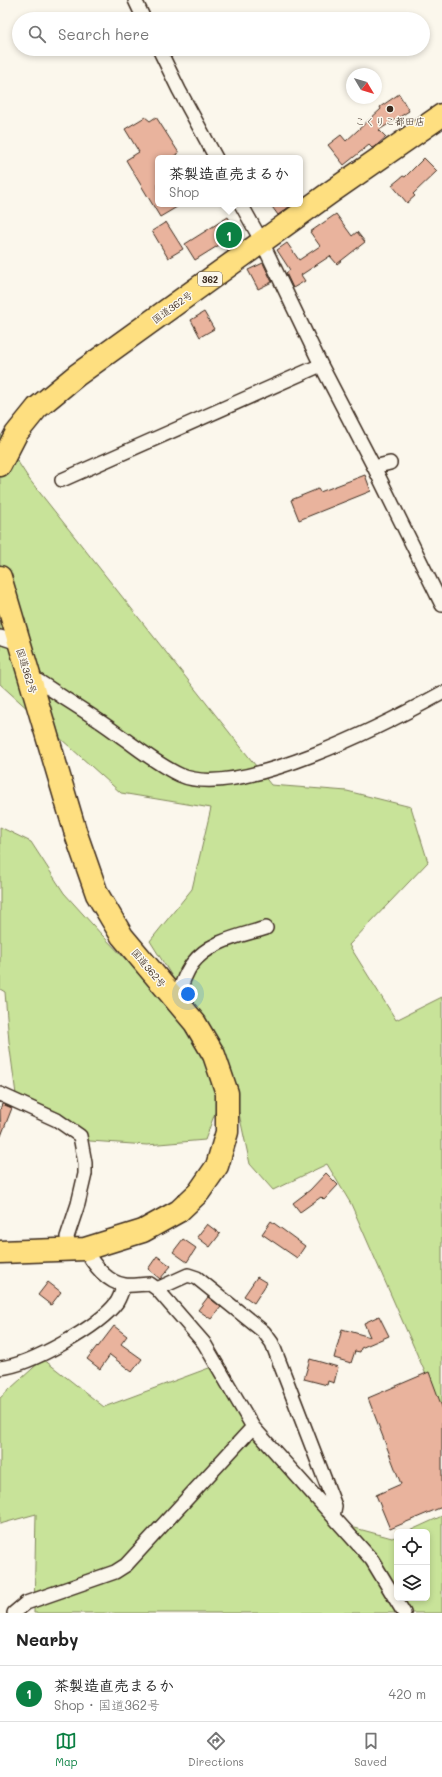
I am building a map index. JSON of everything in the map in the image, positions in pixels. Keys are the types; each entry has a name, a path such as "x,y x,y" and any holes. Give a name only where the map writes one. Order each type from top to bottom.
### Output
{"highway":[{"name":"国道362号","path":"0,465 16,434 37,408 77,375 331,192 442,115"},
{"name":"国道362号","path":"0,577 9,640 28,675 76,834 97,894 122,936 176,1002 195,1022 214,1055 227,1093 227,1132 217,1166 199,1192 179,1211 143,1231 78,1250 0,1252"}],"street":[{"path":"135,0 141,12"},
{"path":"162,56 214,155"},
{"path":"243,207 262,242 321,365 374,467 442,605"},
{"path":"62,480 321,365"},
{"path":"374,467 390,463"},
{"path":"28,675 110,728 159,764 189,778 206,780 230,779 253,775 296,761 363,734 442,693"},
{"path":"176,1002 183,981 191,965 206,949 232,938 266,928"},
{"path":"0,1094 58,1120 80,1136 85,1163 85,1174 78,1204 67,1237 78,1250 109,1279 124,1285 150,1284 157,1289 204,1343 253,1427 372,1560 404,1613"},
{"path":"157,1289 188,1275 197,1278 264,1332 272,1343 335,1506 332,1516"},
{"path":"0,1368 28,1361 55,1348 78,1334 100,1318 116,1302 124,1285"},
{"path":"14,1613 26,1603 115,1572 126,1565 253,1427"}],"green space":[{"path":"0,434 29,479 271,785 347,791 411,807 428,862 349,945 396,1020 442,997 442,1411 351,1204 327,1164 273,1190 250,1164 229,1068 150,941 192,889 211,808 121,793 0,684"},
{"path":"0,827 31,842 64,893 163,998 202,1053 219,1102 205,1140 147,1145 90,1141 17,1102 9,1042 5,992 0,989"},
{"path":"43,1359 104,1407 217,1365 249,1431 329,1521 392,1538 394,1537 394,1601 430,1601 430,1529 414,1529 442,1516 442,1613 34,1613 36,1514 0,1524 0,1398"}],"building":[{"path":"399,94 409,111 379,130 386,137 377,145 372,148 369,145 344,165 328,145 341,135 346,141 381,109 380,107"},
{"path":"145,117 150,121 156,117 179,153 176,155 155,155 155,207 177,207 160,217 126,160 139,152 125,129"},
{"path":"424,158 437,171 413,194 415,196 407,203 392,185 403,176 405,177"},
{"path":"272,207 289,207 278,215"},
{"path":"336,214 352,236 357,232 365,242 337,264 330,256 301,275 305,281 293,288 286,273 290,270 277,250 287,243 299,260 320,246 310,232"},
{"path":"228,217 241,241 228,251 224,242 195,260 185,244"},
{"path":"166,222 183,249 168,258 152,231"},
{"path":"263,263 272,282 258,289 248,270"},
{"path":"204,312 214,329 200,337 191,320"},
{"path":"365,475 371,491 299,520 291,500 318,489 320,492"},
{"path":"2,1104 12,1108 1,1136 0,1110"},
{"path":"326,1173 338,1185 324,1200 321,1197 300,1212 293,1203 310,1190"},
{"path":"271,1221 305,1246 297,1258 262,1234"},
{"path":"207,1224 220,1234 210,1247 197,1237"},
{"path":"183,1239 196,1248 187,1262 173,1252"},
{"path":"157,1256 171,1266 160,1279 148,1269"},
{"path":"257,1277 267,1283 254,1303 244,1296"},
{"path":"48,1282 61,1292 51,1305 38,1295"},
{"path":"208,1297 221,1307 211,1319 198,1310"},
{"path":"379,1316 389,1336 361,1348 360,1352 355,1351 351,1363 334,1358 342,1329 370,1337 364,1323"},
{"path":"114,1326 127,1336 121,1344 142,1359 132,1372 110,1355 100,1369 87,1359"},
{"path":"310,1359 338,1367 334,1383 328,1381 327,1385 304,1379"},
{"path":"429,1372 442,1407 442,1507 390,1529 376,1495 401,1484 368,1398"}],"place":[{"name":"こくりこ都田店","path":"390,109"},
{"name":"茶製造直売まるか","path":"229,235"}]}
